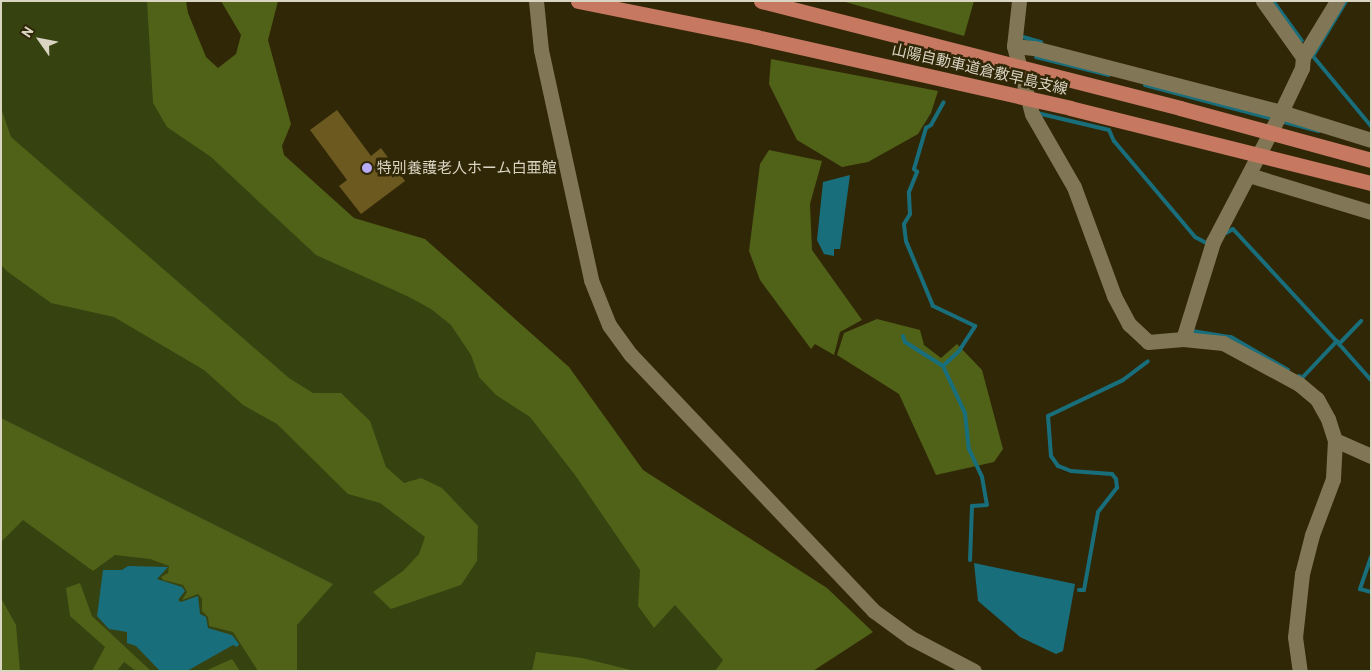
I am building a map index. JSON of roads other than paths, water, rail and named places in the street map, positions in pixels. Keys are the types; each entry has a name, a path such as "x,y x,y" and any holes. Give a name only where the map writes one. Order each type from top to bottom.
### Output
{"highway":[{"name":"山陽自動車道倉敷早島支線","path":"578,1 923,74 1173,132 1371,183"},
{"name":"山陽自動車道倉敷早島支線","path":"761,1 1371,160"}],"street":[{"path":"536,1 541,50 591,280 601,310 619,340 874,611 911,638 974,671"},
{"path":"1019,1 1014,46 1032,114 1074,187 1114,296 1129,324 1148,342 1183,338 1222,343 1299,384 1317,399 1335,440 1333,480 1312,534 1302,574 1295,637 1300,671"},
{"path":"1263,1 1303,57"},
{"path":"1183,338 1213,242 1281,112 1302,68 1303,57 1337,1"},
{"path":"1014,46 1034,48 1281,112 1371,140"},
{"path":"1249,175 1371,212"},
{"path":"1335,440 1371,456"}],"water":[{"path":"850,175 840,249 834,249 834,256 824,254 817,240 823,182"},
{"path":"974,563 1075,584 1063,651 1056,654 1020,637 978,601"},
{"path":"128,566 168,567 157,579 182,587 185,591 178,600 181,602 198,596 200,614 206,617 208,628 232,635 239,644 237,647 233,645 187,671 160,671 136,646 127,643 127,632 109,629 97,616 103,570 122,570"}],"waterway":[{"path":"1273,1 1302,41"},
{"path":"1313,56 1346,1"},
{"path":"1023,37 1041,42"},
{"path":"1312,55 1371,126"},
{"path":"1036,57 1109,75"},
{"path":"1145,85 1270,118"},
{"path":"943,366 959,351 975,326 933,306 906,241 904,224 910,214 909,192 917,172 914,169 926,128 931,125 944,102"},
{"path":"1037,113 1109,130 1114,141 1195,237 1208,244"},
{"path":"1280,121 1319,131"},
{"path":"1226,233 1233,229 1339,344 1361,321"},
{"path":"1192,331 1231,337 1288,370"},
{"path":"903,336 905,342 943,366 965,413 969,449 982,477 987,505 972,506 970,560"},
{"path":"1299,376 1302,378 1337,341"},
{"path":"1339,344 1371,380"},
{"path":"1079,590 1084,590 1098,512 1117,488 1116,479 1112,474 1071,471 1058,466 1051,456 1048,416 1123,380 1148,361"},
{"path":"1371,557 1360,589 1371,592"}],"place":[{"name":"特別養護老人ホーム白亜館","path":"367,168"}]}
